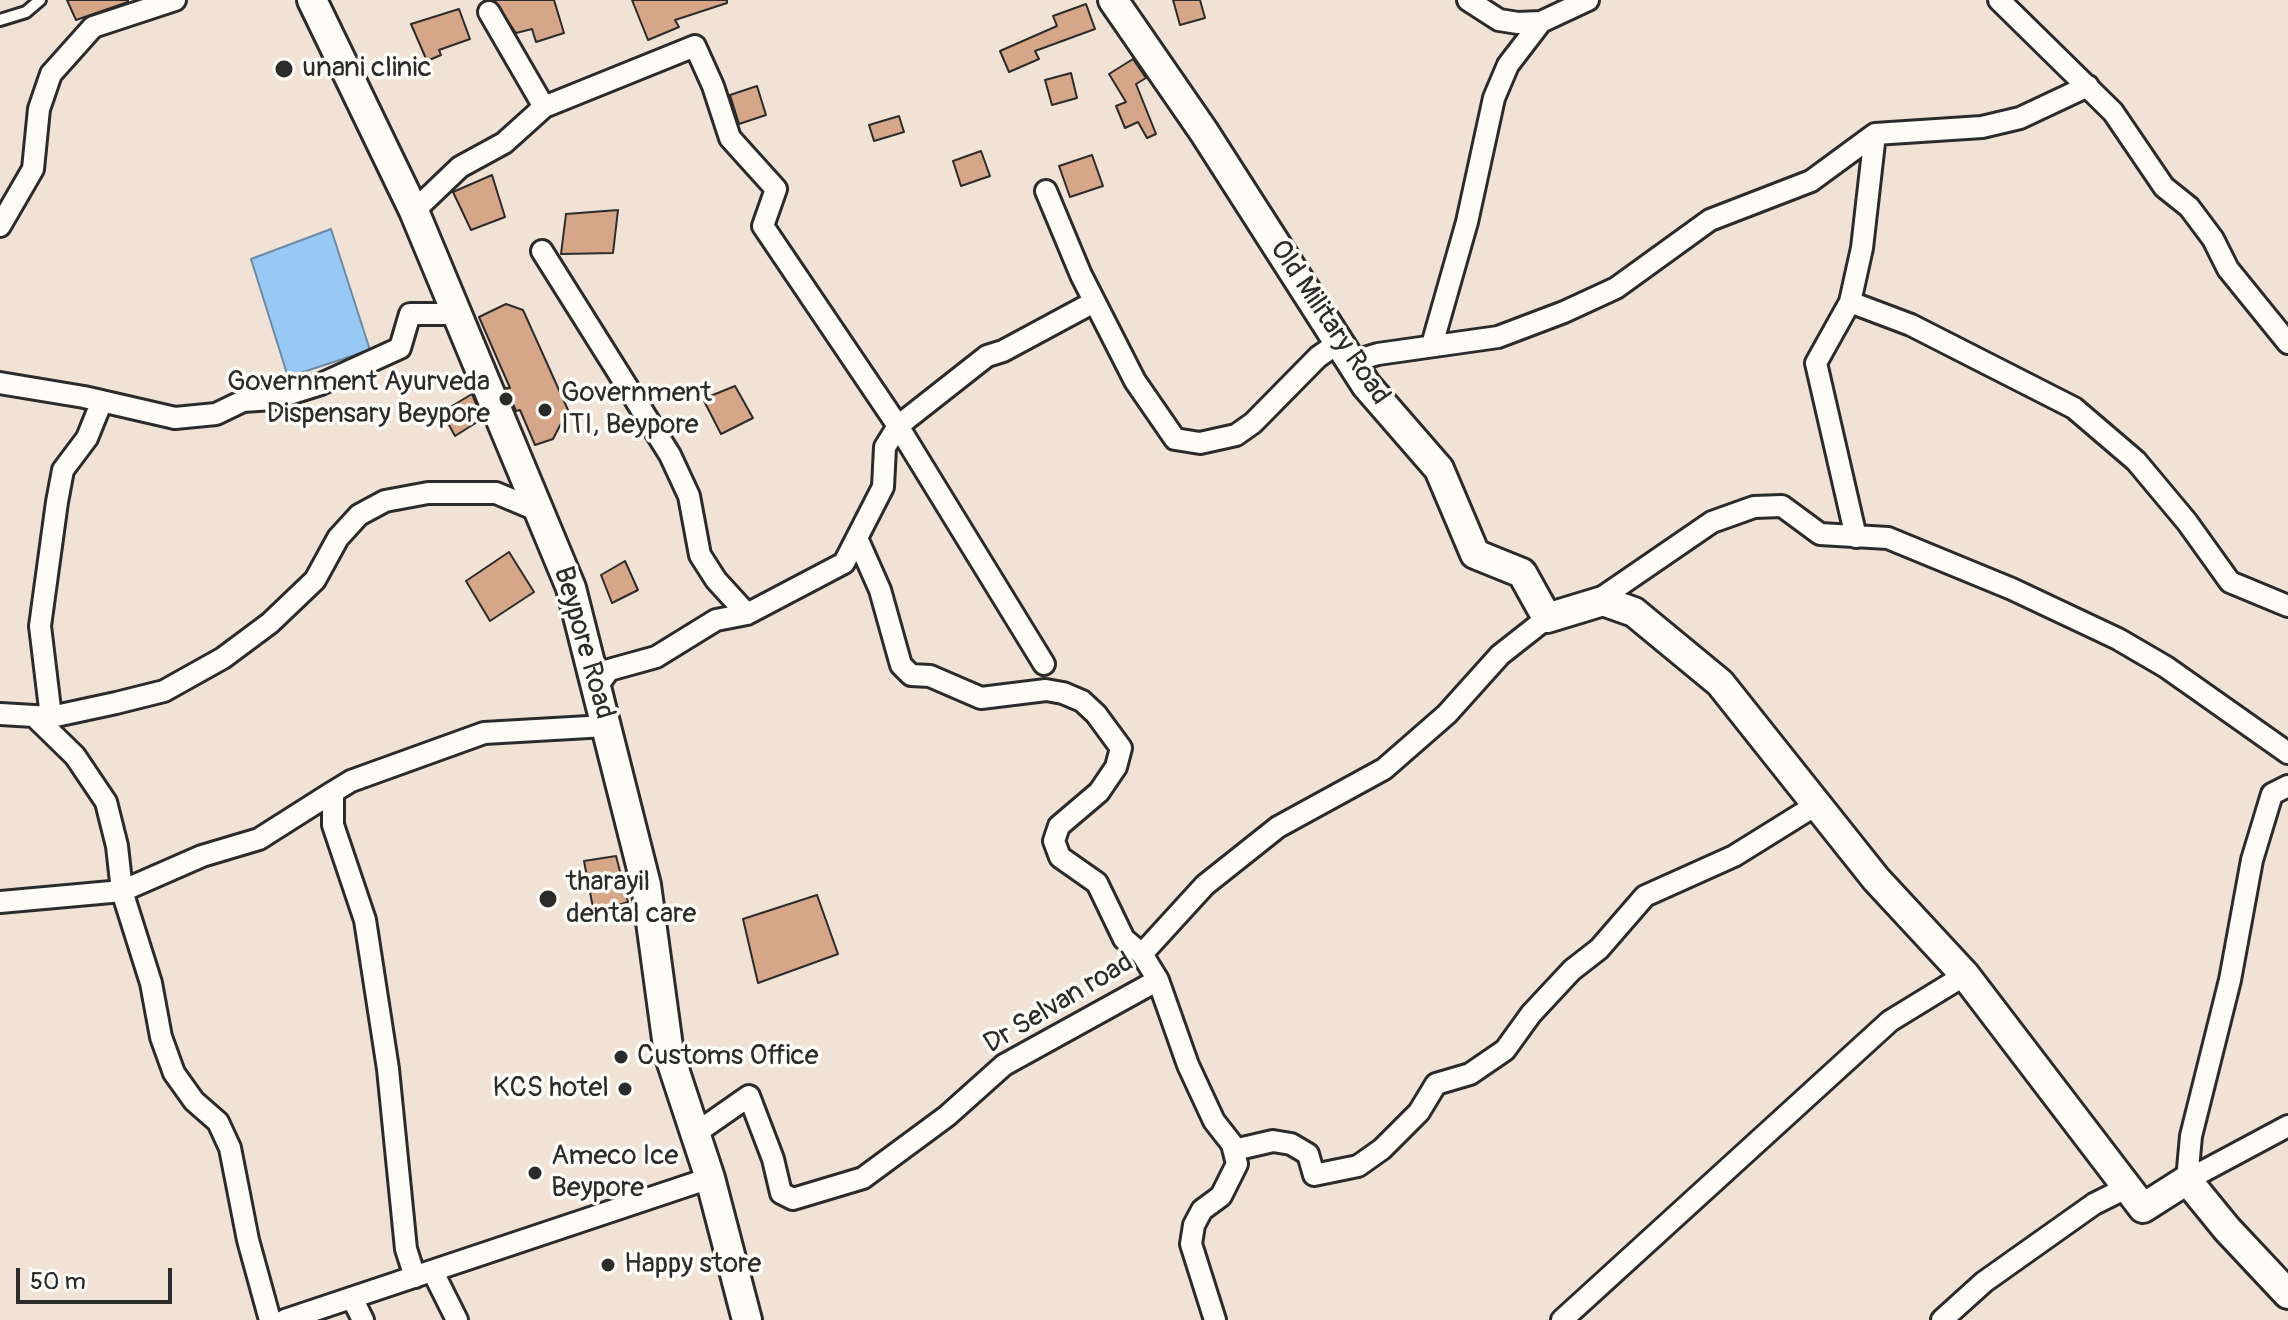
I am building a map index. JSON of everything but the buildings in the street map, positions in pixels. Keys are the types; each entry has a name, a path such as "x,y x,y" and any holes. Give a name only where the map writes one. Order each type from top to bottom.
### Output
{"main road":[{"name":"Beypore Road","path":"312,0 414,211 571,588 646,885 669,1054 710,1178 747,1320"},
{"name":"Old Military Road","path":"1113,0 1204,132 1366,385 1439,469 1475,554 1522,573 1547,618"},
{"path":"1547,618 1597,603 1634,612 1720,683 1876,879 1965,975 2143,1208 2187,1180 2227,1229 2288,1294"}],"street":[{"path":"0,226 33,169 39,109 51,74 93,27 175,0"},
{"path":"1468,0 1499,20 1541,22"},
{"path":"1432,345 1467,222 1494,98 1508,65 1541,22 1588,0"},
{"path":"1999,0 2113,112 2164,187 2189,207 2213,239 2228,269 2288,343"},
{"path":"489,12 544,107"},
{"path":"414,211 460,167 504,143 544,107 695,46 713,86 730,138 776,189 763,226 898,426 1044,664"},
{"path":"1046,191 1094,302 1135,381 1175,439 1200,443 1236,435 1253,423 1318,357 1345,353 1378,354 1498,337 1616,288 1710,220 1811,181 1875,134 1982,127 2020,118 2088,86"},
{"path":"1856,537 1816,363 1850,302 1862,248 1875,134"},
{"path":"542,251 670,455 689,496 700,555 716,580 747,614"},
{"path":"0,902 122,891 202,856 259,839 351,781 484,733 605,722 598,685 609,670 656,657 716,620 747,614 844,563 883,487 885,447 898,426 987,356 1003,351 1094,302"},
{"path":"1850,302 1911,325 2074,408 2136,461 2187,522 2230,582 2288,606"},
{"path":"0,383 175,418 216,414 243,401 273,399 321,384 400,348 410,314 457,314"},
{"path":"102,401 87,438 63,470 40,626 42,716 75,756 106,802 117,846 122,891 151,983 161,1037 174,1073 194,1101 218,1122 230,1148 248,1240 270,1320"},
{"path":"0,714 42,716 164,691 223,658 270,623 315,580 338,538 359,515 385,501 428,493 496,493 539,511"},
{"path":"1597,603 1712,522 1754,507 1782,506 1820,534 1888,538 1942,559 2118,639 2166,667 2288,753"},
{"path":"857,538 880,590 901,665 911,675 930,676 981,698 1046,690 1063,693 1082,701 1096,714 1121,748 1116,767 1099,792 1059,826 1054,841 1060,857 1097,883 1124,939 1142,954"},
{"name":"Dr Selvan road","path":"696,1133 749,1096 773,1159 781,1193 793,1199 863,1178 947,1116 1004,1065 1158,980 1142,954 1205,885 1278,827 1384,769 1447,714 1500,655 1547,618"},
{"path":"2187,1180 2191,1136 2227,994 2252,860 2272,794 2288,786"},
{"path":"333,792 333,825 365,920 388,1069 406,1249 457,1320"},
{"path":"1234,1150 1273,1141 1291,1144 1308,1154 1314,1175 1358,1166 1382,1149 1419,1112 1436,1084 1470,1074 1505,1050 1531,1014 1572,970 1599,949 1645,896 1734,856 1816,805"},
{"path":"1562,1320 1890,1021 1965,975"},
{"path":"1158,980 1188,1065 1214,1121 1234,1150 1237,1164 1230,1184 1202,1210 1194,1225 1191,1244 1211,1311 1193,1319"},
{"path":"2187,1180 2288,1126"},
{"path":"285,1320 710,1178"},
{"path":"1942,1320 1984,1282 2094,1204 2128,1187"},
{"path":"352,1298 363,1320"}],"lane":[{"path":"0,20 26,12 40,0"}],"water":[{"path":"331,229 370,350 288,377 251,259"}],"place":[{"name":"unani clinic","path":"284,69"},
{"name":"Government Ayurveda Dispensary Beypore","path":"506,399"},
{"name":"Government ITI, Beypore","path":"545,410"},
{"name":"tharayil dental care","path":"548,899"},
{"name":"Customs Office","path":"621,1057"},
{"name":"KCS hotel","path":"625,1089"},
{"name":"Ameco Ice Beypore","path":"535,1173"},
{"name":"Happy store","path":"608,1265"}]}
